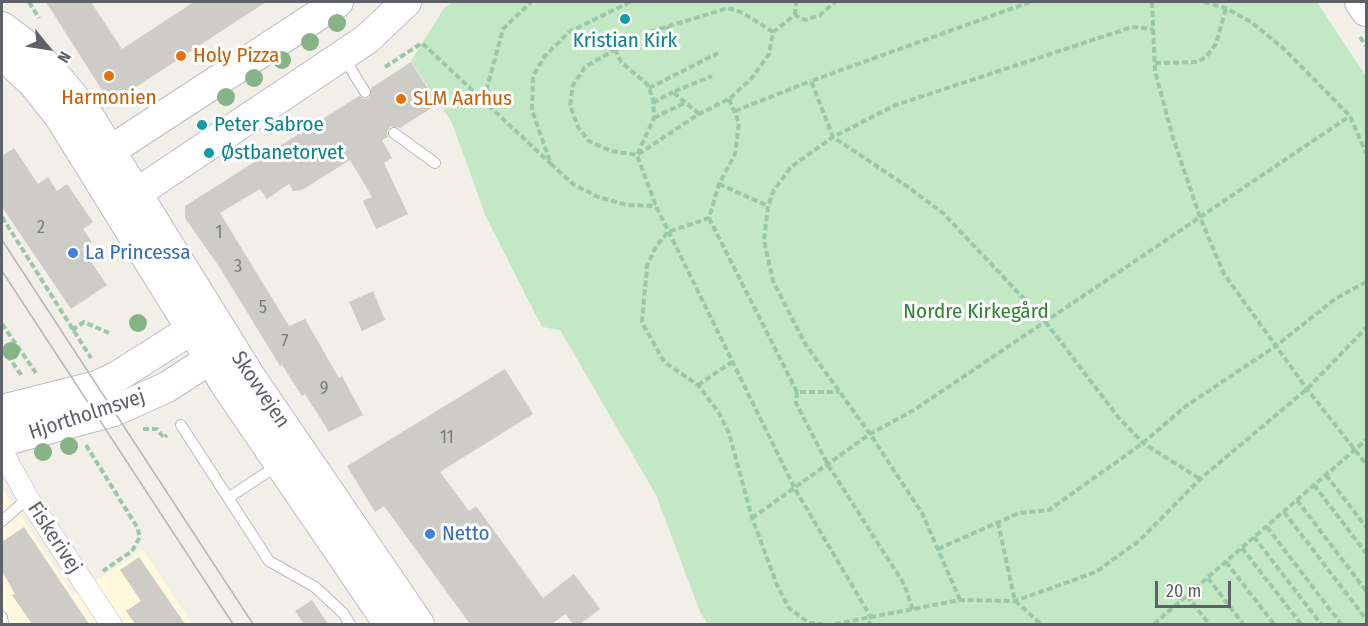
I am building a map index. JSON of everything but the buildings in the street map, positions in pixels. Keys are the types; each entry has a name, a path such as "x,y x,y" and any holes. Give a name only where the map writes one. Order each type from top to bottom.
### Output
{"street":[{"path":"101,157 338,2"},
{"path":"1360,2 1366,11"},
{"path":"128,200 367,39 398,5"},
{"path":"2,27 22,42 55,75 86,112 101,157"},
{"path":"2,54 101,157"},
{"name":"Skovvejen","path":"101,157 201,322 290,457 389,624"},
{"name":"Hjortholmsvej","path":"2,410 54,398 106,381 201,322"},
{"name":"Hjortholmsvej","path":"2,441 114,411 157,392 220,352"},
{"name":"Fiskerivej","path":"2,451 28,498 111,624"},
{"name":"Skovvejen","path":"290,457 419,624"}],"lane":[{"path":"342,56 365,92"},
{"path":"394,133 435,163"},
{"path":"181,425 269,561 315,586 343,613 350,624"},
{"path":"228,498 290,457"},
{"path":"2,521 28,498"},
{"path":"2,617 3,624"}],"path":[{"path":"484,99 503,29 531,2"},
{"path":"552,164 532,110 533,76 545,56 569,32 630,2"},
{"path":"773,32 743,13 728,8 640,35 585,67 573,85 570,105 578,127 589,141 611,151 637,155 699,114 729,99 751,79 769,54 773,32 795,15 796,2"},
{"path":"795,15 805,20 820,15 828,10 833,2"},
{"path":"735,111 1030,2"},
{"path":"1152,2 1155,63 1173,138 1200,218 1224,274 1307,389 1366,464"},
{"path":"1204,2 1226,8 1251,22 1283,48 1350,116 1366,153"},
{"path":"1155,63 1197,62 1206,57 1216,44 1226,8"},
{"path":"667,26 676,48"},
{"path":"960,600 922,513 870,434 806,345 773,281 764,240 768,206 774,190 791,167 833,137 896,105 1132,27 1153,29"},
{"path":"385,67 422,43 484,99 497,116 573,184 598,197 627,205 656,206"},
{"path":"615,49 621,62 649,88 653,103 654,118 637,155 656,206 795,489 872,619"},
{"path":"649,88 718,53"},
{"path":"653,103 712,76"},
{"path":"811,81 833,137 908,187 942,213 1045,321 1118,417 1143,442 1200,479"},
{"path":"673,92 699,114"},
{"path":"729,99 739,123 735,154 719,184 709,218 797,393 796,403 828,465 904,584 913,610"},
{"path":"654,118 684,103"},
{"path":"752,518 870,434 914,410 1350,116"},
{"path":"719,184 768,206"},
{"path":"2,217 106,381"},
{"path":"709,218 668,232 656,246 647,266 642,322 664,362 698,385 719,413 729,433 752,518 777,585 789,608 809,623 822,624"},
{"path":"938,549 1019,513 1048,510 1143,442 1186,406 1276,346 1335,299 1366,282"},
{"path":"72,330 84,322 109,333"},
{"path":"2,324 54,398"},
{"path":"835,624 872,619 960,600 1015,601 1096,572 1140,540 1200,479 1307,389 1366,328"},
{"path":"698,385 732,362"},
{"path":"797,393 840,392"},
{"path":"72,423 137,527 140,537 132,551 84,584"},
{"path":"136,429 157,429 164,438 181,425"},
{"path":"1157,624 1186,596 1366,440"},
{"path":"1326,475 1366,527"},
{"path":"1314,485 1366,553"},
{"path":"1297,500 1366,591"},
{"path":"1284,512 1366,619"},
{"path":"998,522 1015,601 1041,624"},
{"path":"1267,527 1341,624"},
{"path":"1254,537 1322,624"},
{"path":"1242,549 1300,624"},
{"path":"1226,562 1274,624"},
{"path":"1208,578 1242,624"},
{"path":"1186,596 1209,624"},
{"path":"869,624 872,619"}],"shaded area":[{"path":"2,487 73,595 143,550 192,624 2,624"}],"green space":[{"name":"Nordre Kirkegård","path":"453,2 1317,2 1366,76 1366,624 708,624 700,612 656,495 560,330 542,327 486,217 452,123 411,61 444,8"}],"tram line":[{"path":"2,240 253,624"},
{"path":"2,271 233,624"}],"place":[{"name":"Kristian Kirk","path":"625,19"},
{"name":"Holy Pizza","path":"181,56"},
{"name":"Harmonien","path":"109,76"},
{"name":"SLM Aarhus","path":"401,99"},
{"name":"Peter Sabroe","path":"202,125"},
{"name":"Østbanetorvet","path":"209,153"},
{"name":"La Princessa","path":"73,253"},
{"name":"Netto","path":"430,534"}]}
